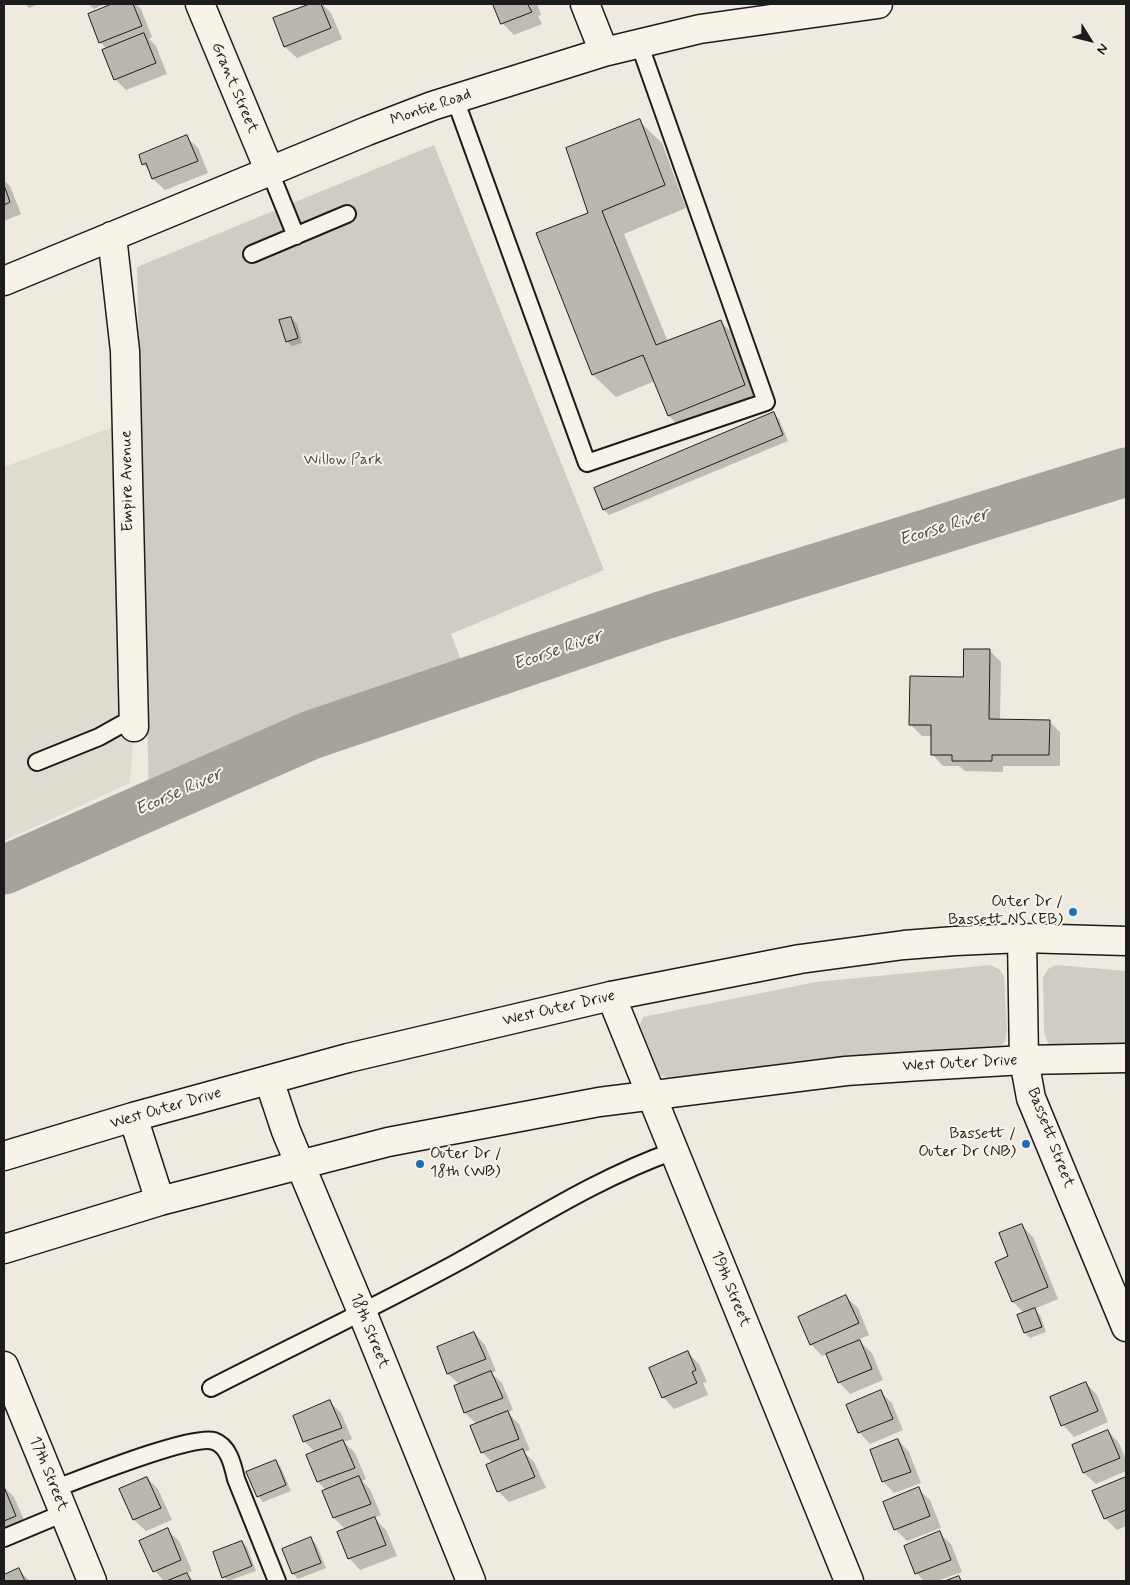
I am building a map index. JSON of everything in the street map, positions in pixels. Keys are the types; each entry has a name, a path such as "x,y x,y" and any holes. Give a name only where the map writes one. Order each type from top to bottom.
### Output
{"street":[{"name":"Grant Street","path":"200,4 270,172"},
{"path":"585,4 604,52"},
{"name":"Montie Road","path":"4,281 367,131 455,99 604,52 700,29 878,4"},
{"name":"Empire Avenue","path":"112,236 125,351 134,722"},
{"name":"West Outer Drive","path":"4,1156 133,1117 348,1058 611,996 835,953 938,942 1022,938 1126,941"},
{"name":"Bassett Street","path":"1022,938 1024,1060 1031,1098 1126,1327"},
{"name":"19th Street","path":"611,996 849,1581"},
{"name":"West Outer Drive","path":"4,1249 160,1201 388,1142 599,1102 846,1071 1024,1060 1126,1058"},
{"name":"18th Street","path":"270,1080 286,1131 471,1581"},
{"path":"133,1117 160,1201"},
{"name":"17th Street","path":"4,1366 92,1581"}],"lane":[{"path":"455,99 587,463 766,402 639,43"},
{"path":"270,172 296,236"},
{"path":"252,254 347,214"},
{"path":"37,762 134,722"},
{"path":"211,1388 457,1263 604,1180 674,1151"},
{"path":"4,1538 59,1501 146,1455 203,1440 214,1441 225,1448 232,1463 236,1479 277,1581"}],"shaded area":[{"path":"127,422 134,727 130,783 4,841 4,467"}],"green space":[{"name":"Willow Park","path":"434,145 604,570 451,634 467,676 149,801 137,267"},
{"path":"991,965 999,969 1004,976 1007,1032 1005,1042 998,1049 965,1053 791,1063 668,1078 660,1075 640,1025 643,1017 816,982"},
{"path":"1056,965 1126,971 1126,1048 1055,1047 1048,1043 1044,1033 1043,978 1048,969"}],"building":[{"path":"112,4 133,4 142,26 99,43 88,14"},
{"path":"310,4 321,4 331,28 284,47 273,18"},
{"path":"493,4 531,4 528,5 532,12 501,24"},
{"path":"144,33 156,63 114,80 102,50"},
{"path":"640,119 665,185 602,211 656,345 721,320 745,385 668,416 643,355 592,375 536,233 588,213 566,148"},
{"path":"187,135 198,161 152,179 146,163 142,165 139,155"},
{"path":"4,185 10,202 4,205"},
{"path":"291,317 298,338 286,342 279,320"},
{"path":"774,412 783,435 603,510 594,488"},
{"path":"964,649 990,649 989,719 1050,720 1049,755 992,755 992,761 952,761 952,755 931,755 931,725 909,725 910,676 963,677"},
{"path":"1022,1224 1048,1287 1012,1302 995,1262 1008,1256 999,1233"},
{"path":"846,1295 859,1323 810,1345 798,1317"},
{"path":"1035,1308 1042,1327 1024,1333 1017,1315"},
{"path":"474,1332 486,1359 447,1374 437,1347"},
{"path":"860,1340 872,1369 838,1383 826,1354"},
{"path":"688,1351 696,1370 692,1372 697,1383 662,1398 649,1368"},
{"path":"491,1371 503,1398 464,1413 454,1386"},
{"path":"1086,1382 1098,1411 1061,1426 1050,1397"},
{"path":"881,1390 893,1419 858,1433 846,1405"},
{"path":"330,1400 342,1428 303,1442 293,1416"},
{"path":"508,1411 519,1439 481,1453 470,1426"},
{"path":"1108,1430 1120,1458 1083,1473 1072,1445"},
{"path":"898,1439 911,1472 882,1482 870,1450"},
{"path":"343,1440 355,1468 317,1482 306,1455"},
{"path":"523,1449 535,1477 497,1492 486,1465"},
{"path":"276,1460 286,1485 257,1497 246,1472"},
{"path":"359,1476 371,1504 333,1518 322,1491"},
{"path":"147,1477 161,1508 133,1520 119,1489"},
{"path":"1126,1477 1126,1510 1104,1519 1092,1491"},
{"path":"4,1487 16,1516 4,1521"},
{"path":"919,1487 930,1516 894,1530 883,1502"},
{"path":"375,1517 386,1545 348,1559 337,1532"},
{"path":"168,1528 181,1560 153,1572 139,1541"},
{"path":"940,1531 951,1560 915,1574 904,1546"},
{"path":"311,1537 321,1563 292,1574 282,1549"},
{"path":"242,1541 252,1566 222,1578 213,1552"},
{"path":"19,1568 25,1581 4,1581 4,1575"},
{"path":"187,1573 191,1581 167,1581"},
{"path":"959,1576 961,1581 945,1581"}],"waterway":[{"name":"Ecorse River","path":"4,870 311,735 658,617 1126,472"}],"place":[{"name":"Outer Dr / Bassett NS (EB)","path":"1073,912"},
{"name":"Bassett / Outer Dr (NB)","path":"1026,1144"},
{"name":"Outer Dr / 18th (WB)","path":"420,1164"}]}
